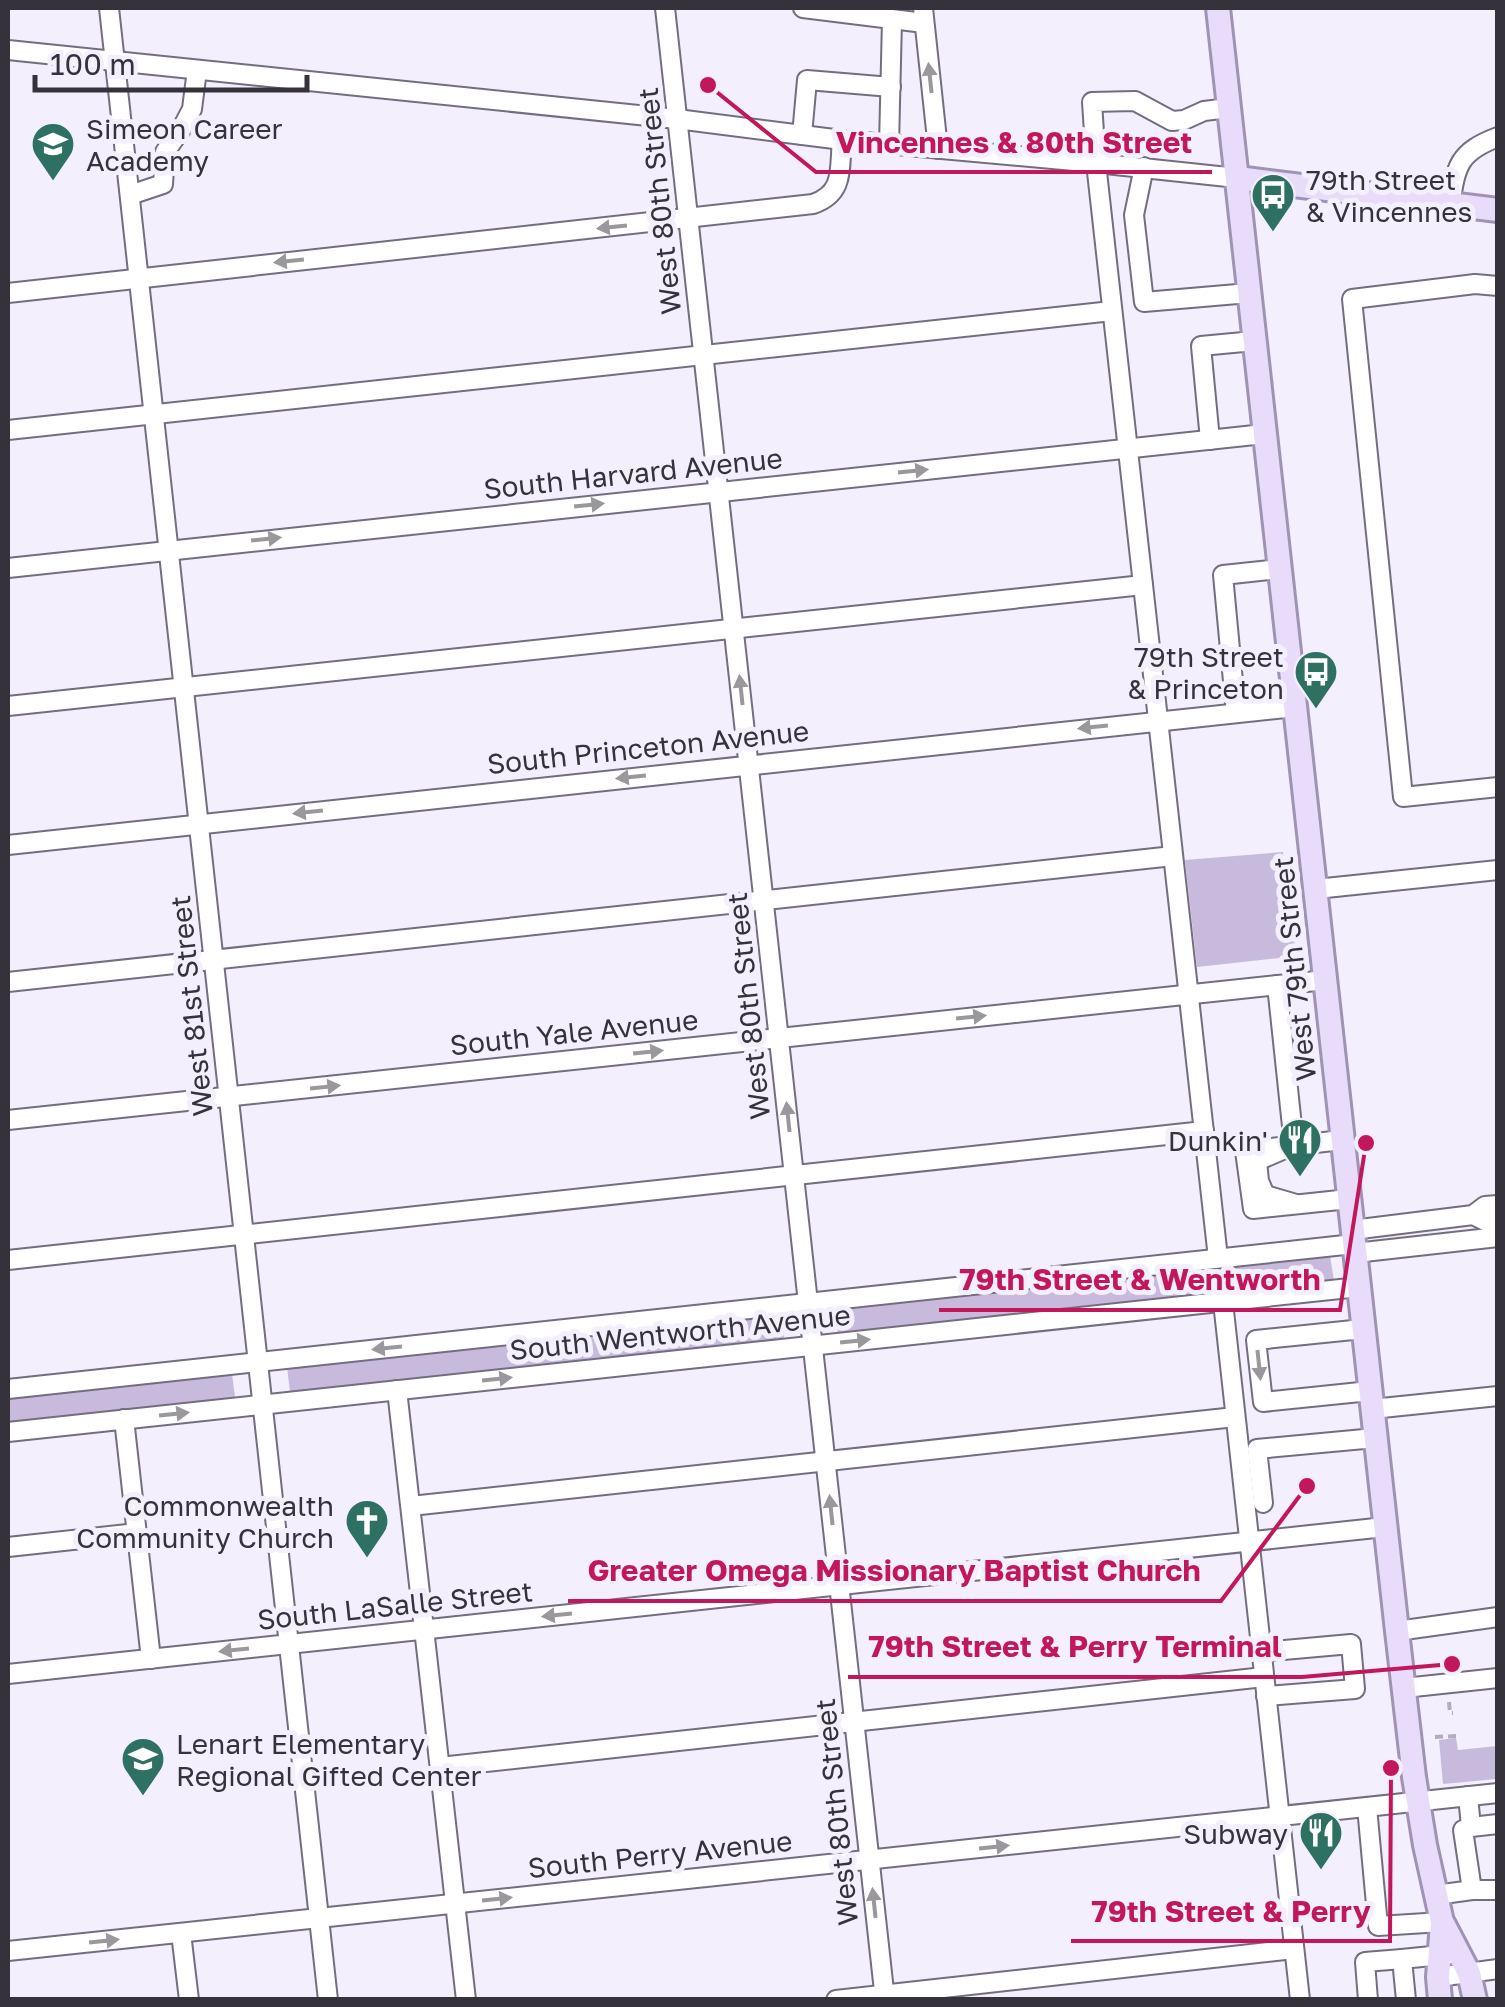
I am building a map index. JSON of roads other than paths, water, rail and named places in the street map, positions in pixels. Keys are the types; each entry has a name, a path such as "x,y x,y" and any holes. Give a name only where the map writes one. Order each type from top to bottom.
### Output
{"main road":[{"name":"West 79th Street","path":"1218,8 1418,1802 1449,1972 1475,2000"},
{"path":"1236,178 1498,210"}],"street":[{"name":"West 81st Street","path":"109,8 328,2000"},
{"name":"West 80th Street","path":"665,8 884,1997"},
{"path":"803,8 892,20 924,16 938,149"},
{"path":"889,145 892,20"},
{"path":"8,50 678,119 889,145 1236,178"},
{"path":"130,195 163,184 166,152 192,109 197,70"},
{"path":"802,135 807,80 891,87"},
{"path":"1218,1258 1092,102 1134,101 1172,122 1204,110 1228,108"},
{"path":"1450,205 1459,162 1467,152 1498,137"},
{"path":"8,293 813,204 834,194 842,140"},
{"path":"1144,168 1134,215 1144,302 1249,293"},
{"path":"1498,286 1475,284 1352,299 1403,797 1498,787"},
{"path":"8,430 1112,310"},
{"path":"1210,440 1201,346 1254,341"},
{"name":"South Harvard Avenue","path":"8,568 1264,434"},
{"path":"1236,713 1223,575 1279,569"},
{"path":"8,706 1143,585"},
{"name":"South Princeton Avenue","path":"8,845 1295,706"},
{"path":"8,982 1173,856"},
{"path":"1316,888 1498,870"},
{"name":"South Yale Avenue","path":"8,1120 1325,980"},
{"path":"1277,985 1294,1146"},
{"path":"8,1260 1204,1132"},
{"path":"1342,1140 1245,1151 1253,1209 1349,1199"},
{"path":"1354,1242 1473,1215 1485,1206 1498,1205"},
{"path":"1473,1215 1487,1222 1498,1220"},
{"path":"1354,1242 1498,1237"},
{"name":"South Wentworth Avenue","path":"8,1389 1354,1242"},
{"name":"South Wentworth Avenue","path":"8,1432 1358,1288"},
{"path":"1223,1302 1300,2000"},
{"path":"1363,1329 1256,1340 1263,1402 1498,1396"},
{"path":"397,1390 466,2000"},
{"path":"410,1506 1236,1417"},
{"path":"124,1419 150,1658"},
{"path":"1263,1503 1257,1449 1375,1438"},
{"name":"South LaSalle Street","path":"8,1674 1385,1527"},
{"path":"8,1547 136,1533"},
{"path":"1397,1631 1498,1618"},
{"path":"440,1767 854,1722 1265,1687 1355,1689 1351,1644 1262,1652"},
{"path":"1404,1688 1498,1678"},
{"name":"South Perry Avenue","path":"8,1951 1498,1793"},
{"path":"1468,1796 1471,1828"},
{"path":"1366,1807 1378,1926 1442,1922"},
{"path":"1472,1890 1463,1830 1498,1824"},
{"path":"1436,1894 1498,1890"},
{"path":"181,1933 189,2000"},
{"path":"836,2000 1294,1950"},
{"path":"1402,1959 1406,2000"},
{"path":"1368,2000 1366,1962 1402,1959 1449,1972 1498,1969"}],"place":[{"name":"Vincennes & 80th Street","path":"708,85"},
{"name":"Simeon Career Academy","path":"53,182"},
{"name":"79th Street & Vincennes","path":"1273,233"},
{"name":"79th Street & Princeton","path":"1316,710"},
{"name":"79th Street & Wentworth","path":"1366,1143"},
{"name":"Dunkin'","path":"1300,1178"},
{"name":"Greater Omega Missionary Baptist Church","path":"1307,1486"},
{"name":"Commonwealth Community Church","path":"367,1559"},
{"name":"79th Street & Perry Terminal","path":"1452,1664"},
{"name":"79th Street & Perry","path":"1391,1768"},
{"name":"Lenart Elementary Regional Gifted Center","path":"143,1797"},
{"name":"Subway","path":"1321,1871"}]}
